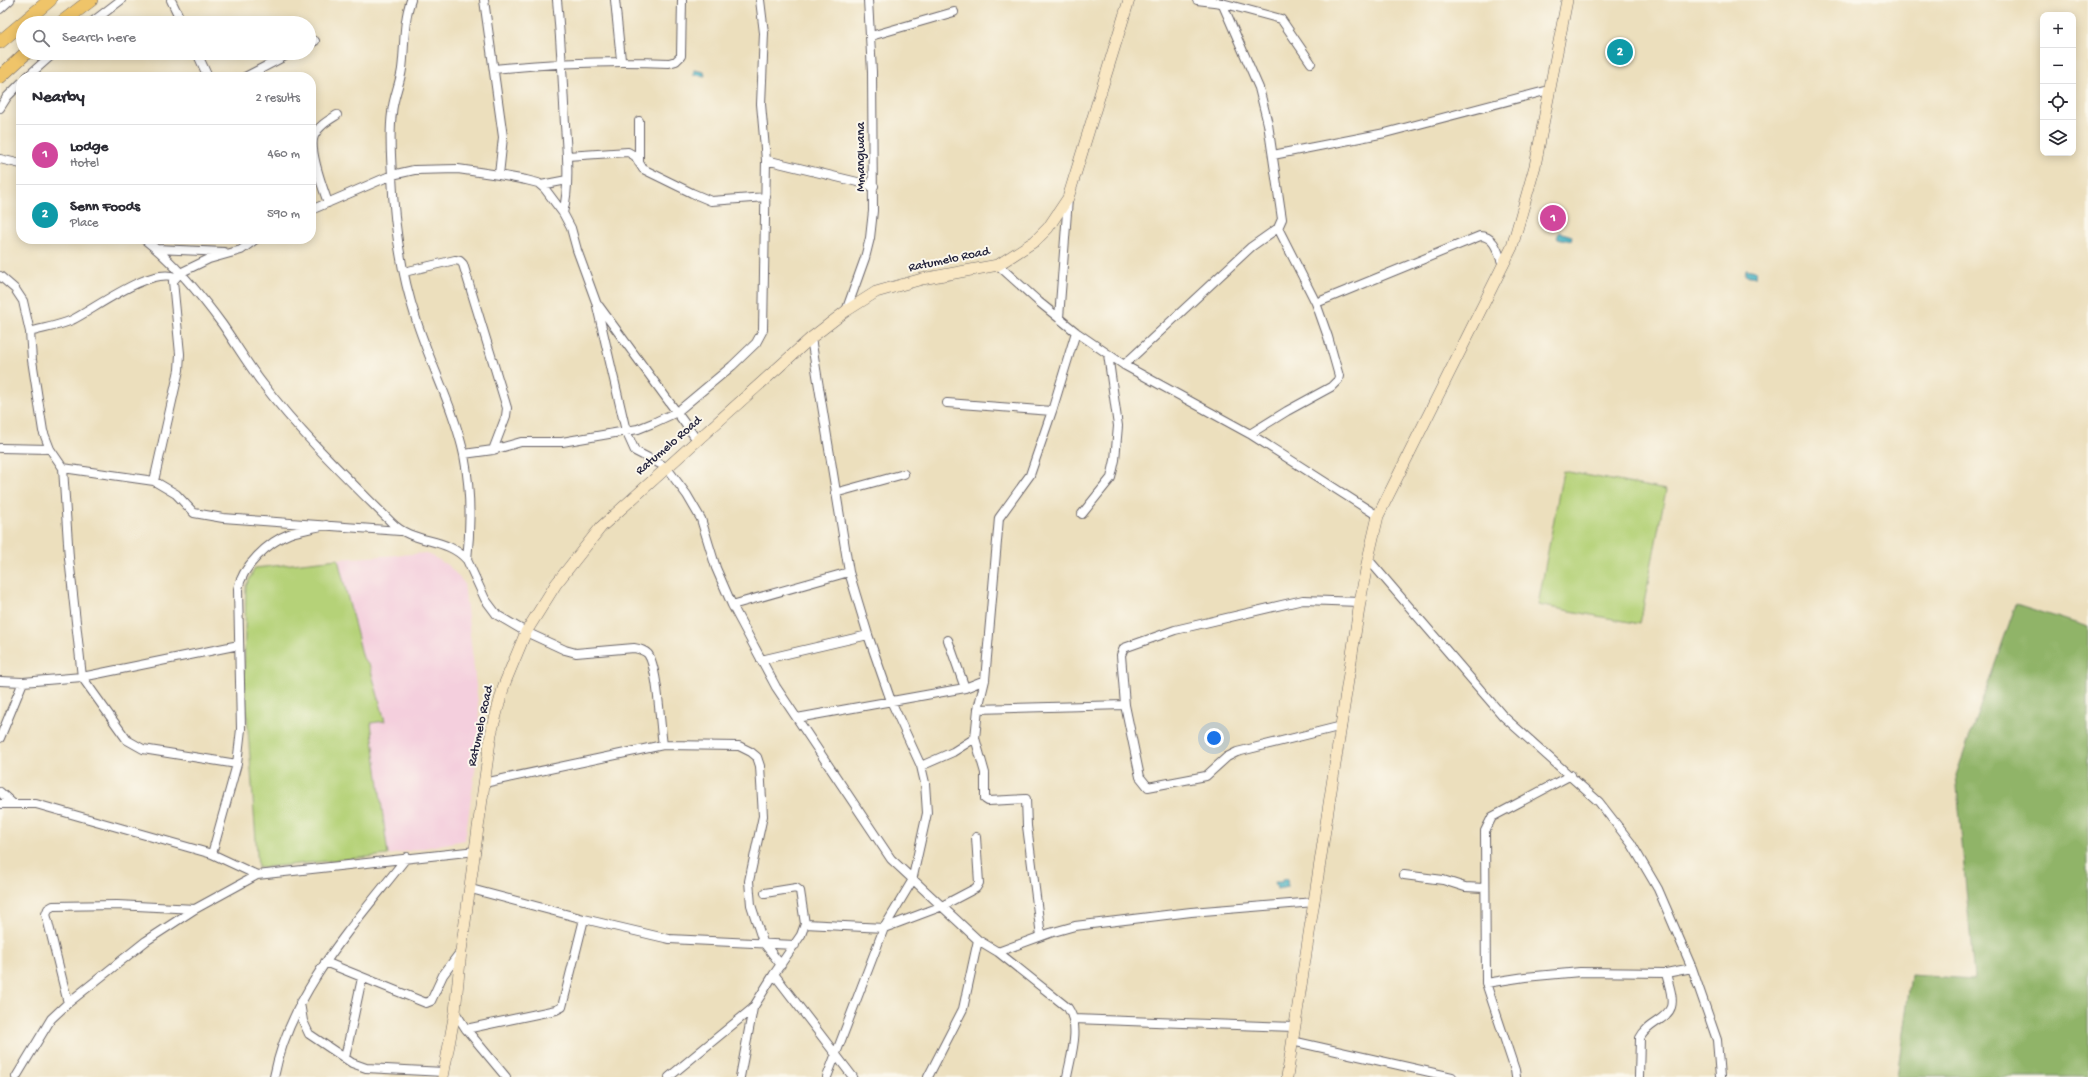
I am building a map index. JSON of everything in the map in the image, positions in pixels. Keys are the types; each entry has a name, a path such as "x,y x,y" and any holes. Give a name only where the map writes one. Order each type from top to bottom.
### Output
{"main road":[{"path":"31,16 50,0"},
{"path":"70,16 91,0"},
{"path":"0,42 16,29"},
{"path":"0,77 18,60"}],"street":[{"path":"1,6 10,0"},
{"path":"99,16 121,0"},
{"path":"171,0 179,16"},
{"path":"411,0 405,29 402,70 392,110 390,136 395,225 404,272 416,318 464,454 470,489 471,518 467,560"},
{"path":"484,0 503,137 499,175"},
{"path":"557,0 563,62 567,156 566,201 563,213"},
{"path":"615,0 621,60"},
{"path":"494,69 563,62 621,60 669,63 679,59 681,56 682,0"},
{"path":"464,454 492,450 521,442 556,442 626,431 653,423 677,412 732,366 760,336 763,330 766,160 761,104 764,33 760,0"},
{"name":"Mmangwana","path":"846,311 870,238 874,186 871,36 868,0"},
{"name":"Ratumelo Road","path":"444,1075 456,1012 461,951 492,734 504,685 526,632 556,584 601,527 811,338 846,311 876,292 922,279 998,265 1035,241 1048,228 1068,198 1129,0"},
{"path":"1197,0 1222,3 1281,19 1311,63"},
{"path":"1287,1077 1360,602 1378,516 1512,247 1535,166 1567,0"},
{"path":"1124,365 1251,247 1278,228 1282,219 1268,124 1259,88 1222,3"},
{"path":"871,36 954,12"},
{"path":"33,72 46,60"},
{"path":"200,60 206,72"},
{"path":"255,72 278,60"},
{"path":"0,108 7,97 16,88"},
{"path":"1273,155 1385,133 1549,90"},
{"path":"316,134 324,123 337,115"},
{"path":"639,121 640,164"},
{"path":"567,156 628,152 635,156 640,164 650,172 711,201 766,197"},
{"path":"316,155 328,203"},
{"path":"0,159 16,163"},
{"path":"766,160 874,186"},
{"path":"316,208 392,175 414,170 436,168 499,175 526,180 541,185 567,180"},
{"path":"541,185 563,213 572,228 577,250 596,302 626,431 637,453 666,467 687,495 701,520 716,568 732,605 762,660 797,718 891,859 912,881 978,940 998,952 1068,1008 1074,1019 1075,1026 1067,1077"},
{"path":"1059,318 1068,198"},
{"path":"1250,434 1287,411 1331,387 1338,380 1339,376 1328,337 1316,303 1278,228"},
{"path":"1316,303 1480,236 1486,236 1492,240 1503,265"},
{"path":"151,244 158,249 177,275 220,323 262,384 295,423 400,532"},
{"path":"30,332 70,320 142,280 165,274 177,275 209,258 246,247 250,244"},
{"path":"158,249 229,252"},
{"path":"404,272 455,260 460,261 463,264 507,408 506,416 492,450"},
{"path":"998,265 1039,302 1076,332 1124,365 1250,434 1378,516"},
{"path":"154,481 179,370 180,354 172,286 177,275"},
{"path":"0,276 15,289 23,301 30,332 32,360 44,431 50,449 63,468 69,558 82,677 128,740 134,745 143,749 236,764"},
{"path":"596,302 697,440"},
{"path":"1041,936 1026,799 988,801 985,799 985,773 975,738 978,709 985,680 999,518 1030,475 1052,411 1076,332"},
{"path":"811,338 835,494 849,572 868,635 891,701 920,766 925,783 927,813 912,881 884,928 827,1077"},
{"path":"1082,514 1112,478 1115,460 1118,426 1108,354"},
{"path":"947,403 1052,411"},
{"path":"0,448 50,449"},
{"path":"63,468 154,481 179,497 191,511 200,514 223,518 400,532 455,549 467,560 485,599 497,615 526,632 565,650 576,652 634,648 641,649 647,653 652,662 663,745"},
{"path":"835,494 904,474"},
{"path":"212,854 236,764 241,729 239,581 251,562 288,535 326,525"},
{"path":"1368,559 1504,716 1599,802 1631,843 1658,889 1692,968 1717,1040 1720,1077"},
{"path":"732,605 849,572"},
{"path":"1342,726 1237,752 1227,757 1206,776 1151,788 1146,786 1140,777 1125,705 1121,655 1124,648 1175,630 1303,600 1360,602"},
{"path":"762,660 868,635"},
{"path":"948,640 965,688"},
{"path":"0,681 23,682 82,677 239,644"},
{"path":"797,718 965,688 985,680"},
{"path":"0,738 23,682"},
{"path":"978,709 1125,705"},
{"path":"920,766 953,752 975,738"},
{"path":"484,783 663,745 739,746 751,752 757,758 760,766 763,816 749,881 751,905 763,942 781,965"},
{"path":"1516,1077 1486,983 1484,888 1485,831 1489,822 1500,813 1571,776"},
{"path":"0,792 12,803"},
{"path":"0,804 36,804 212,854 257,875"},
{"path":"805,924 884,928 940,907 971,891 979,883 976,837"},
{"path":"16,1077 51,1019 68,1003 146,941 195,909 257,875 476,851"},
{"path":"274,1077 278,1058 288,1027 300,1002 325,962 406,858"},
{"path":"1404,875 1443,880 1465,887 1484,888"},
{"path":"740,1077 754,1008 774,974 795,945 805,924 800,891 796,888 765,893"},
{"path":"471,889 584,919 669,939 763,942 795,945"},
{"path":"998,952 1041,936 1075,926 1191,912 1315,902"},
{"path":"68,1003 46,914 48,908 53,906 117,906 195,909"},
{"path":"466,1029 556,1010 562,1007 584,919"},
{"path":"928,1077 963,1009 978,940"},
{"path":"325,962 362,978 429,1002 448,966 461,951"},
{"path":"1486,983 1525,977 1580,972 1666,973 1692,968"},
{"path":"1639,1077 1640,1038 1645,1029 1666,1015 1671,1007 1671,998 1666,973"},
{"path":"774,974 853,1077"},
{"path":"344,1058 362,978"},
{"path":"300,1002 303,1021 309,1034 344,1058 366,1068 444,1075"},
{"path":"669,1077 754,1008"},
{"path":"456,1012 466,1029 506,1077"},
{"path":"1074,1019 1294,1027"},
{"path":"1292,1041 1452,1077"}],"shaded area":[{"path":"427,553 449,566 464,583 481,729 465,840 388,855 371,723 385,721 370,667 363,658 338,559"}],"green space":[{"path":"1563,471 1666,490 1640,624 1538,605"},
{"path":"338,559 363,658 370,667 385,721 371,723 388,855 258,868 244,674 246,586 255,568"},
{"path":"2016,604 2088,627 2088,1077 1897,1077 1911,975 1974,979 1956,775"}],"water":[{"path":"694,70 704,72 705,76 693,75"},
{"path":"1559,232 1572,236 1571,241 1557,238"},
{"path":"1746,269 1756,271 1755,277 1745,275"},
{"path":"1287,879 1288,887 1277,889 1275,882 1282,882 1282,880"}],"place":[{"name":"Senn Foods","path":"1620,52"},
{"name":"Lodge","path":"1553,218"}]}
